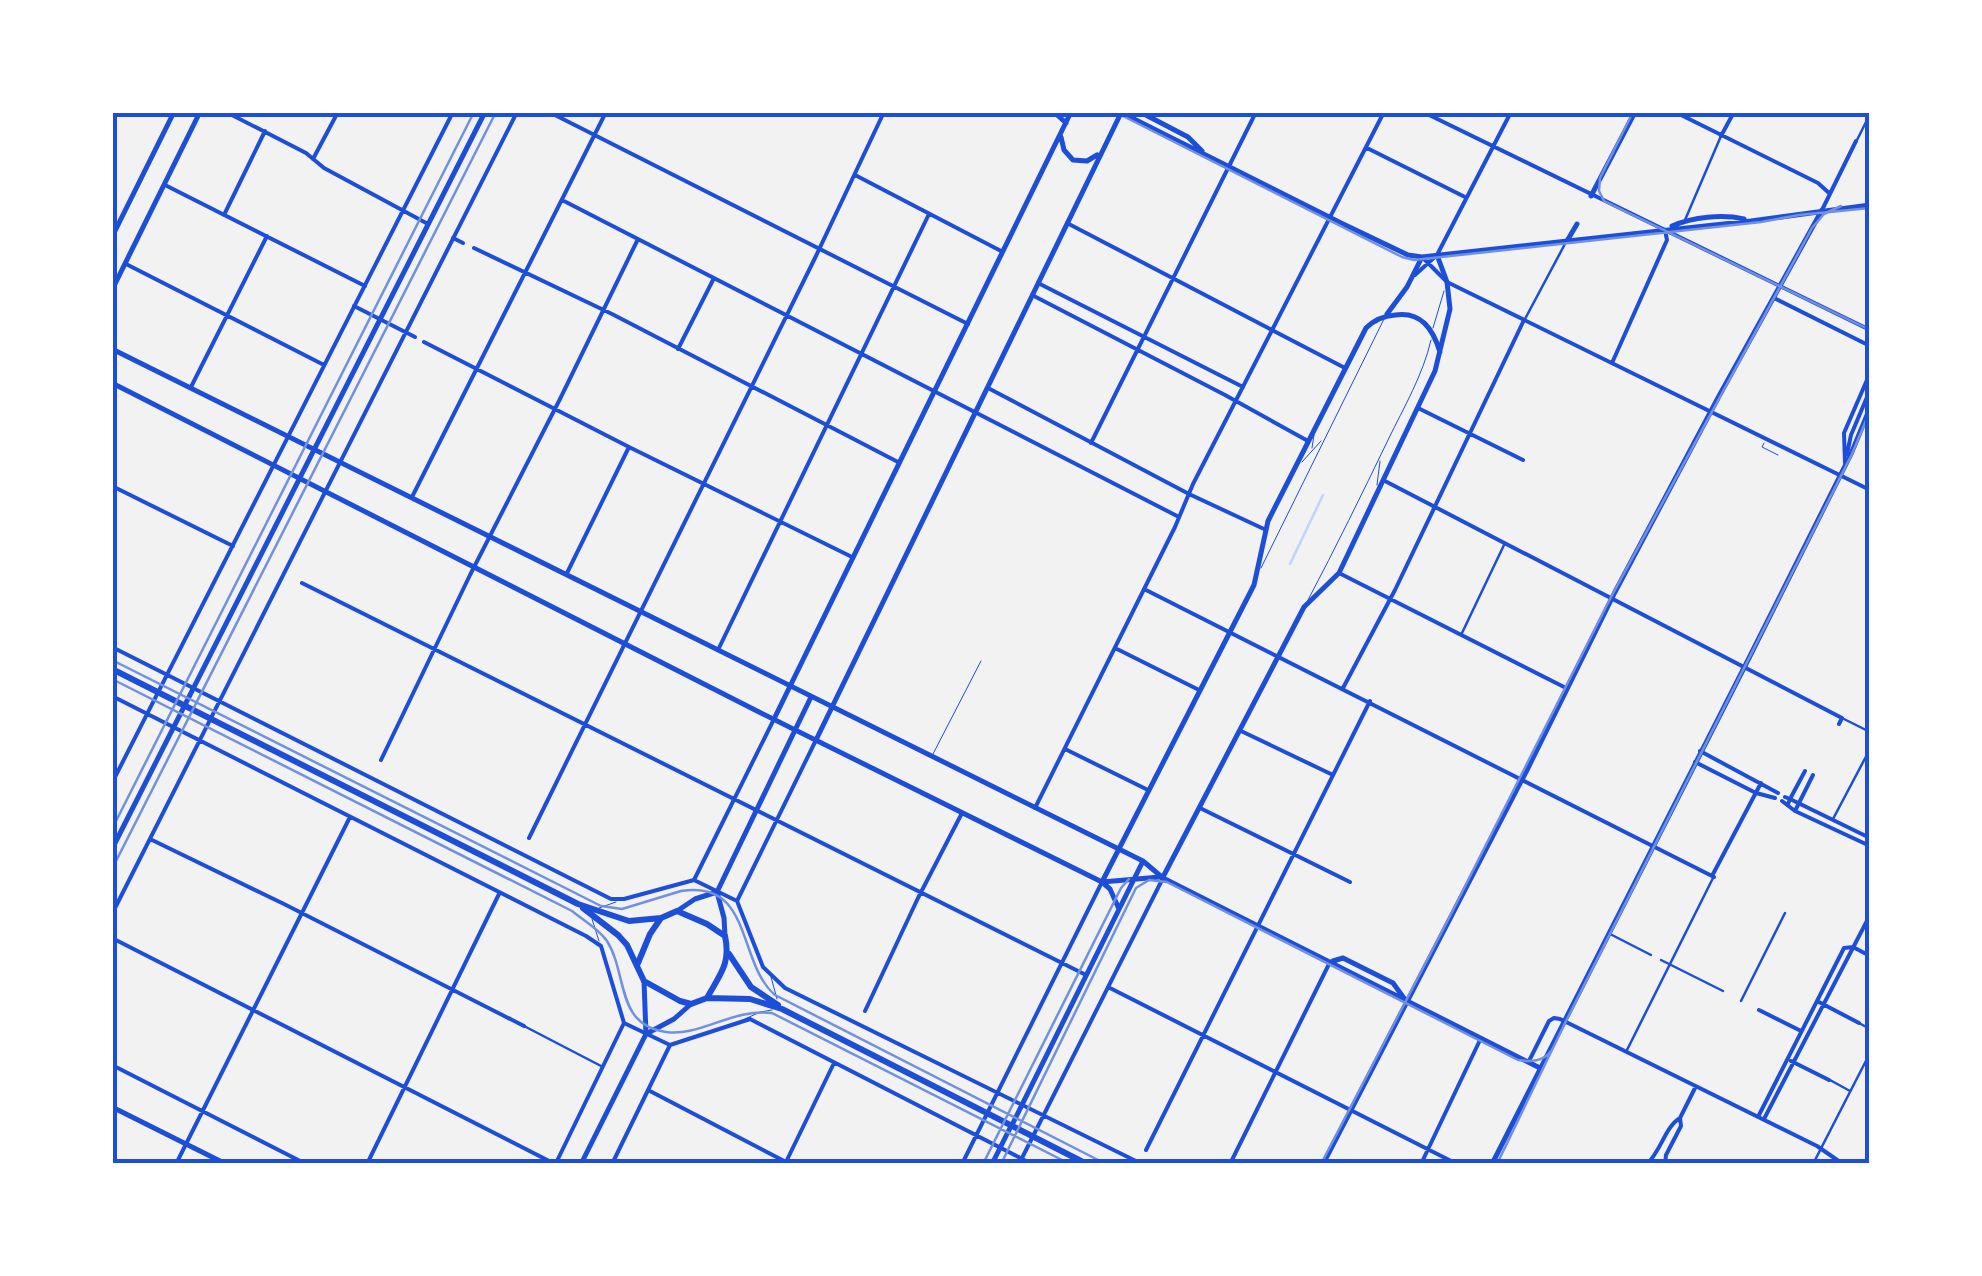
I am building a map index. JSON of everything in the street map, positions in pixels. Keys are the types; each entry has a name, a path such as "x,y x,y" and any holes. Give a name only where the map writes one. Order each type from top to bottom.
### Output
{"main road":[{"path":"112,669 593,912 629,921 662,918 677,911 708,924 726,936 729,953 750,987 782,1009"},
{"path":"593,912 627,945 644,981 673,998 692,1004 708,998 750,999 782,1009 1087,1164"},
{"path":"638,964 650,934 662,918"},
{"path":"708,998 729,953"}],"street":[{"path":"112,236 174,112"},
{"path":"112,290 200,112"},
{"path":"226,112 428,224"},
{"path":"247,122 254,112"},
{"path":"314,159 338,112"},
{"path":"112,783 452,112"},
{"path":"112,848 485,112"},
{"path":"112,914 517,112"},
{"path":"549,112 968,324"},
{"path":"412,497 606,112"},
{"path":"529,838 884,112"},
{"path":"1054,112 1066,123"},
{"path":"694,880 1071,112"},
{"path":"1140,112 1188,138 1208,157"},
{"path":"1091,443 1256,112"},
{"path":"1035,808 1235,400 1384,112"},
{"path":"1423,112 1870,330"},
{"path":"1412,278 1437,255 1511,112"},
{"path":"1592,196 1635,112"},
{"path":"1675,112 1818,182 1829,193"},
{"path":"1685,221 1734,112"},
{"path":"738,901 1121,113 1331,219 1408,255 1422,257 1870,205"},
{"path":"1323,1164 1612,600 1870,114"},
{"path":"224,215 265,132"},
{"path":"1060,134 1064,150 1073,160 1091,160 1103,149"},
{"path":"1367,148 1466,198"},
{"path":"854,175 1003,252"},
{"path":"166,184 364,286"},
{"path":"562,200 1179,517"},
{"path":"718,650 929,214"},
{"path":"1665,230 1685,221 1732,216 1751,221"},
{"path":"1067,224 1346,368"},
{"path":"1343,688 1524,320 1577,224"},
{"path":"1612,364 1667,240 1665,230"},
{"path":"191,387 266,236"},
{"path":"453,238 463,243"},
{"path":"381,760 638,239"},
{"path":"474,248 898,462"},
{"path":"1021,1161 1304,607 1338,573 1418,408 1433,375 1450,309 1447,282 1437,255"},
{"path":"1422,257 1447,282 1870,490"},
{"path":"962,1164 1254,585 1264,529 1308,442 1368,326 1386,316 1422,257"},
{"path":"126,264 324,366"},
{"path":"678,348 714,278"},
{"path":"1038,284 1243,387"},
{"path":"1032,296 1308,442"},
{"path":"1774,298 1870,346"},
{"path":"354,306 414,338"},
{"path":"1386,316 1412,315 1420,319 1432,332 1440,352"},
{"path":"424,342 852,558"},
{"path":"112,350 1143,861 1163,878 1540,1068"},
{"path":"1845,463 1844,433 1870,373"},
{"path":"112,383 1102,882 1110,889 1119,909"},
{"path":"988,388 1264,529"},
{"path":"1845,463 1851,434 1870,390"},
{"path":"1418,408 1523,460"},
{"path":"1492,1164 1870,408"},
{"path":"567,574 629,448"},
{"path":"1383,480 1870,732"},
{"path":"112,486 233,546"},
{"path":"1462,634 1504,545"},
{"path":"1338,573 1567,688"},
{"path":"302,583 1086,975"},
{"path":"1144,589 1713,876"},
{"path":"112,646 374,774 611,898 624,899 694,880 738,901 764,967 785,988 860,1021 1141,1161"},
{"path":"1115,648 1199,690"},
{"path":"112,696 586,936 601,946 624,1023 555,1164 112,938"},
{"path":"726,936 716,892 811,697"},
{"path":"1146,1150 1370,702"},
{"path":"1831,720 1834,714"},
{"path":"1838,724 1842,718"},
{"path":"1241,730 1333,775"},
{"path":"1064,749 1148,790"},
{"path":"1832,820 1870,750"},
{"path":"1695,762 1756,792 1777,796 1700,752"},
{"path":"1786,800 1805,772"},
{"path":"1795,811 1813,776"},
{"path":"1626,1052 1760,783"},
{"path":"1786,800 1870,838"},
{"path":"1786,800 1795,811 1870,846"},
{"path":"1200,808 1350,882"},
{"path":"865,1011 962,813"},
{"path":"176,1164 350,818"},
{"path":"150,839 602,1066"},
{"path":"522,852 524,846"},
{"path":"992,1164 1143,861"},
{"path":"1102,882 1163,878"},
{"path":"367,1164 500,892"},
{"path":"677,911 694,899 716,892"},
{"path":"1740,1001 1785,913"},
{"path":"1853,947 1870,914"},
{"path":"1609,934 1651,955"},
{"path":"1761,1118 1844,948 1853,947 1870,956"},
{"path":"1661,960 1723,992"},
{"path":"1230,1164 1330,962"},
{"path":"582,1164 646,1034 644,981"},
{"path":"1108,986 1457,1164"},
{"path":"1820,1003 1870,1028"},
{"path":"1790,1060 1801,1031 1820,1003"},
{"path":"646,1034 692,1004"},
{"path":"1759,1010 1801,1031"},
{"path":"624,1023 670,1045 750,1019 1032,1164"},
{"path":"1529,1062 1549,1021 1564,1021 1761,1118 1843,1164"},
{"path":"1421,1164 1481,1038"},
{"path":"612,1164 670,1045"},
{"path":"1814,1164 1870,1053"},
{"path":"1790,1060 1850,1091"},
{"path":"648,1090 787,1163 834,1063"},
{"path":"112,1065 306,1164"},
{"path":"1665,1164 1681,1126 1680,1118 1696,1086"},
{"path":"112,1107 226,1164"},
{"path":"1618,1164 1644,1164 1656,1154 1674,1121 1680,1118"}],"lane":[{"path":"1304,607 1426,361 1447,282"},
{"path":"1254,585 1386,316"},
{"path":"1309,467 1316,427"},
{"path":"1294,470 1324,438"},
{"path":"1765,440 1762,447 1778,455"},
{"path":"1377,493 1380,456"},
{"path":"931,756 981,662"},
{"path":"601,946 593,912 624,899"},
{"path":"733,1025 760,1012 782,1009 771,976"}],"waterway":[{"path":"1290,564 1323,495"}],"tram line":[{"path":"112,829 474,112"},
{"path":"112,869 496,112"},
{"path":"1115,112 1414,260 1870,208"},
{"path":"1633,112 1600,178 1599,191 1604,201 1870,330"},
{"path":"1321,1164 1610,599 1812,228 1824,214 1841,206"},
{"path":"1497,1164 1870,411"},
{"path":"112,660 601,906 622,909 681,891 704,891 721,898 741,926 754,964 775,995 1106,1164"},
{"path":"112,679 572,911 607,941 630,1009 650,1027 679,1032 744,1015 772,1013 1070,1164"},
{"path":"983,1164 1121,888 1129,879"},
{"path":"1001,1164 1136,888 1149,880 1167,882 1518,1060 1536,1060 1552,1050"}]}
